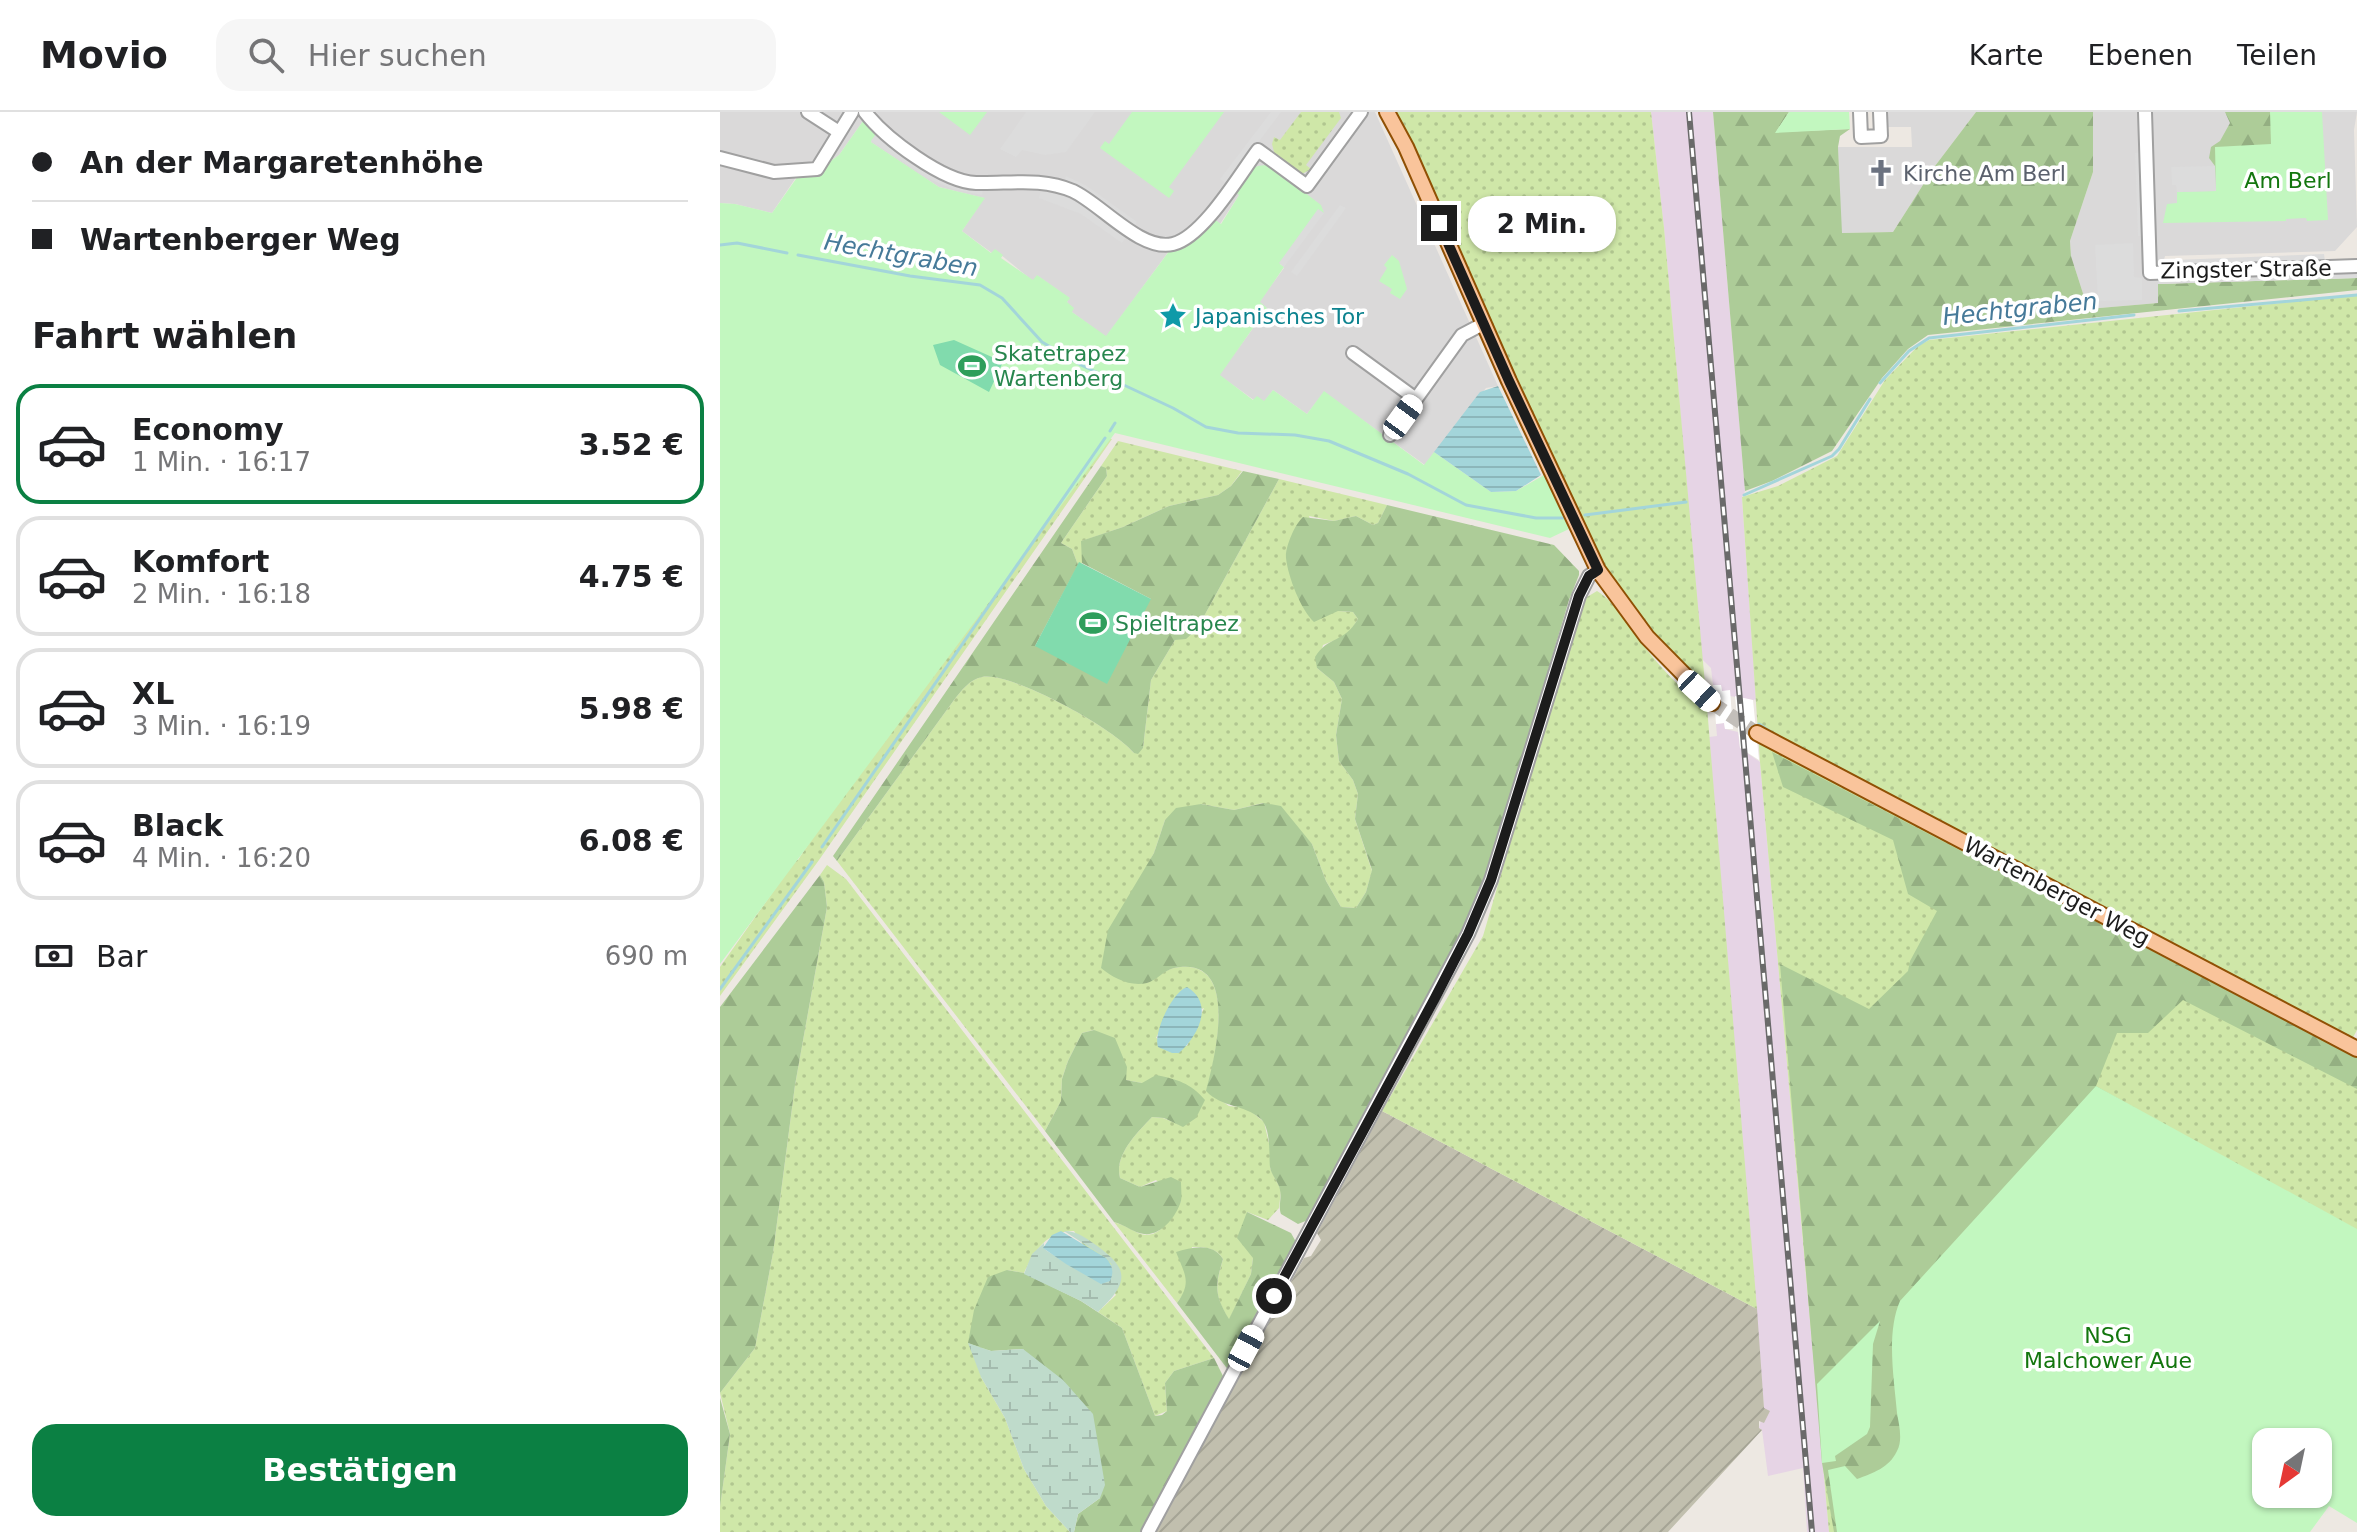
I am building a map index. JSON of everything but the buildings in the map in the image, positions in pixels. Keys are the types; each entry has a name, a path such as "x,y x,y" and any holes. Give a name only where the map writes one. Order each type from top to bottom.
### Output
{"main road":[{"path":"1387,112 1406,147 1483,324 1598,570 1647,637 1712,703"},
{"name":"Wartenberger Weg","path":"1757,733 2357,1049"}],"street":[{"path":"808,112 839,132"},
{"path":"720,158 774,172 817,169 852,112"},
{"path":"865,112 874,123 943,173 967,182 1016,180 1073,191 1148,241 1173,244 1200,227 1258,150 1307,186 1361,112"},
{"path":"1860,112 1861,137 1881,136 1880,112"},
{"name":"Zingster Straße","path":"2145,112 2150,273 2357,266"},
{"path":"1390,435 1462,335 1483,324"},
{"path":"1353,353 1416,399"},
{"path":"1148,1532 1468,934 1491,880 1579,596 1589,576 1598,570"}],"shaded area":[{"path":"720,112 1375,112 1498,386 1486,388 1425,465 1324,392 1307,414 1273,390 1264,402 1254,400 1219,375 1267,309 1259,302 1284,268 1239,195 1220,224 1214,219 1187,246 1169,251 1106,337 1072,312 1067,302 1069,298 1038,276 1033,281 995,250 992,253 962,231 984,198 939,187 871,142 875,134 863,121 839,155 817,177 797,176 772,213 720,203"},
{"path":"1026,112 1095,112 1066,152 1045,155 1022,150 1016,157 1000,149"},
{"path":"1271,112 1281,112 1227,184 1220,179"},
{"path":"1651,112 1713,112 1745,491 1742,498 1756,699 1753,700 1730,696 1730,691 1722,691 1721,685 1713,685 1711,668 1702,659"},
{"path":"1888,112 1976,112 1935,166 1893,232 1841,233 1838,147 1912,147 1911,127 1888,127"},
{"path":"2093,112 2357,112 2354,130 2357,227 2335,251 2165,256 2158,284 2158,303 2088,309 2071,256 2070,241 2093,172"},
{"path":"876,134 929,171 983,188 982,195 953,189 927,178 871,141"},
{"path":"2143,152 2145,236 2138,236 2135,153"},
{"path":"2215,166 2216,191 2177,192 2176,185 2172,185 2171,167"},
{"path":"1066,176 1087,186 1137,222 1133,228 1063,185"},
{"path":"1041,190 1082,205 1126,237 1122,243 1081,214 1039,198"},
{"path":"1340,205 1346,208 1297,276 1291,272"},
{"path":"1318,209 1324,213 1284,267 1279,263"},
{"path":"2133,243 2134,277 2142,278 2142,300 2098,301 2095,245"},
{"path":"2324,254 2325,261 2175,266 2175,260"},
{"path":"2357,271 2357,278 2158,284 2157,278"},
{"path":"1724,723 1725,729 1738,732 1740,748 1760,762 1829,1532 1807,1532 1803,1468 1768,1476 1762,1430 1759,1428 1764,1408 1709,737 1717,736 1716,724"},
{"path":"1382,1111 1757,1309 1764,1408 1770,1411 1764,1423 1759,1421 1762,1430 1668,1532 1154,1532 1304,1258 1311,1256 1321,1240 1317,1233"}],"green space":[{"path":"939,112 987,112 970,135"},
{"path":"1132,112 1224,112 1169,187 1174,191 1169,198 1100,148 1105,141 1109,144"},
{"path":"1301,112 1339,112 1341,118 1306,165 1311,169 1302,174 1275,156 1272,144 1274,137 1280,140"},
{"path":"1396,112 1651,112 1705,684 1644,623 1597,556"},
{"path":"1713,112 1789,112 1776,132 1850,129 1840,136 1838,147 1842,233 1893,232 1935,166 1976,112 2093,112 2093,172 2070,241 2071,256 2088,309 2158,303 2158,284 2357,278 2357,290 1928,335 1908,349 1882,378 1832,451 1745,491"},
{"path":"1789,112 1849,112 1850,129 1775,133"},
{"path":"2225,112 2287,112 2287,135 2216,191 2215,166 2209,158 2211,147 2220,141 2230,123"},
{"name":"Am Berl","path":"2270,112 2322,112 2328,220 2163,223 2167,204 2177,203 2177,192 2216,191 2215,147 2271,144"},
{"path":"863,121 876,134 871,142 939,187 985,198 962,231 991,253 995,249 1003,255 1001,258 1033,280 1037,275 1070,298 1067,302 1074,308 1072,312 1106,336 1170,250 1187,246 1214,219 1221,224 1239,195 1234,191 1245,176 1258,166 1270,166 1321,205 1324,213 1319,210 1280,264 1284,267 1260,302 1267,308 1220,375 1253,400 1257,396 1264,401 1273,390 1307,414 1324,391 1424,465 1434,452 1491,492 1516,491 1544,475 1569,529 1550,538 1115,433 720,964 720,203 772,213 798,176 817,177 839,155"},
{"path":"1392,255 1399,261 1407,289 1400,299 1379,281 1387,268 1384,265"},
{"path":"2357,295 2357,1030 2340,1062 2357,1071 2357,1520 2332,1504 2332,1428 2252,1428 2252,1508 2323,1508 2301,1532 1829,1532 1760,762 1742,497 1778,486 1837,456 1885,380 1918,346 1929,340"},
{"name":"Skatetrapez Wartenberg","path":"954,340 1003,362 989,392 940,365 933,345"},
{"path":"1092,435 1112,439 819,860 720,996 720,967 787,872 720,870 798,860 897,709"},
{"path":"1118,441 1242,471 1231,486 1218,495 1169,506 1082,541 1082,563 1078,565 1072,549 1061,543 1107,476 1106,469 1101,466"},
{"path":"1101,466 1106,468 1107,476 1061,543 1072,549 1078,565 1035,646 1151,599 1082,563 1081,541 1123,527 1169,506 1218,495 1231,486 1243,471 1279,479 1197,629 1186,639 1175,640 1151,680 1143,748 1138,754 1134,753 1106,730 1038,692 996,678 978,678 954,700 837,861 833,856"},
{"path":"1279,479 1387,505 1378,523 1373,525 1356,516 1334,521 1309,516 1338,611 1353,612 1358,619 1348,635 1323,645 1317,668 1334,682 1342,699 1336,735 1339,761 1353,780 1358,794 1355,819 1372,871 1366,892 1356,908 1341,907 1326,881 1312,844 1263,803 1234,810 1201,804 1165,820 1154,853 1138,882 1147,983 1174,968 1195,968 1209,977 1216,992 1219,1012 1215,1055 1207,1091 1229,1106 1247,1108 1264,1122 1272,1156 1270,1168 1281,1190 1279,1208 1268,1220 1247,1212 1253,1258 1251,1274 1229,1320 1218,1297 1217,1284 1223,1259 1217,1252 1192,1247 1187,1289 1177,1303 1114,1222 1146,1235 1159,1231 1169,1220 1181,1201 1156,1180 1140,1187 1120,1178 1120,1161 1128,1145 1152,1117 1183,1126 1142,1083 1126,1080 1094,1030 1082,1033 1068,1061 1062,1079 1061,1101 1045,1131 837,861 954,700 974,680 996,678 1038,692 1106,730 1134,753 1143,748 1151,680 1175,640 1197,629","holes":["1204,1008 1187,1046 1156,1038 1161,1028"]},
{"path":"1387,505 1554,545 1579,571 1579,575 1490,867 1458,943 1308,1220 1298,1224 1281,1214 1280,1190 1271,1170 1264,1123 1254,1114 1219,1100 1206,1091 1214,1055 1218,1012 1216,992 1209,977 1195,968 1174,968 1150,982 1134,984 1116,978 1101,968 1108,930 1154,853 1165,820 1176,808 1201,804 1234,810 1264,803 1281,806 1312,844 1326,881 1341,907 1356,908 1366,892 1372,870 1355,819 1358,794 1353,780 1339,761 1336,735 1342,699 1334,682 1317,668 1315,657 1326,645 1347,632 1358,619 1353,612 1338,611 1314,622 1296,593 1286,553 1294,530 1303,517 1334,521 1356,516 1373,525 1378,523"},
{"name":"Spieltrapez","path":"1079,562 1151,599 1107,684 1035,646"},
{"path":"1597,591 1618,610 1667,673 1707,707 1757,1309 1382,1111 1483,936 1573,629 1587,597"},
{"path":"1772,752 2357,1058 2357,1089 2183,1000 2148,1033 2117,1033 2096,1086 2357,1235 2272,1428 2252,1428 2252,1508 2274,1508 2303,1532 1834,1532 1822,1463 1780,964 1869,1009 1908,971 1910,961 1937,911 1908,894 1893,840 1783,787"},
{"path":"827,865 846,879 1214,1358 1174,1371 1165,1383 1167,1411 1155,1416 1122,1328 1098,1312 1116,1295 1074,1231 1057,1234 1043,1243 1024,1273 1007,1270 981,1377 1005,1418 1024,1469 1046,1506 1070,1532 720,1532 720,1507 730,1434 720,1393 755,1348 773,1253 795,1085 827,907 824,882 820,875"},
{"path":"820,875 824,882 827,907 795,1085 773,1253 755,1348 720,1393 720,1007"},
{"path":"1094,1030 1115,1038 1127,1067 1126,1080 1142,1083 1156,1075 1170,1078 1189,1086 1205,1100 1196,1118 1183,1127 1164,1118 1152,1117 1134,1137 1120,1161 1120,1178 1140,1187 1171,1177 1181,1182 1181,1201 1176,1213 1162,1229 1150,1234 1114,1222 1045,1131 1061,1101 1062,1079 1068,1061 1082,1033"},
{"name":"NSG Malchower Aue","path":"2096,1086 2357,1229 2357,1523 2332,1508 2332,1428 2252,1428 2252,1508 2328,1508 2310,1532 1837,1532 1828,1470 1845,1466 1857,1479 1885,1466 1899,1447 1892,1341 1900,1301"},
{"path":"1247,1212 1291,1233 1296,1242 1229,1371 1177,1303 1186,1284 1176,1252 1202,1247 1214,1250 1223,1259 1217,1290 1229,1319 1251,1274 1253,1258 1237,1238"},
{"path":"1064,1231 1086,1238 1114,1260 1119,1268 1120,1283 1116,1292 1098,1312 1024,1274 1032,1254 1044,1243 1047,1251 1076,1269 1112,1265"},
{"path":"1007,1270 1024,1273 1081,1301 1122,1328 1155,1416 1167,1411 1165,1383 1174,1371 1214,1358 1224,1378 1143,1532 1074,1532 1078,1514 1100,1498 1023,1349 991,1351 968,1343 974,1310 988,1277"},
{"path":"1880,1321 1873,1344 1870,1427 1867,1434 1835,1456 1836,1461 1822,1463 1817,1384"},
{"path":"968,1343 991,1351 1023,1349 1063,1380 1093,1414 1105,1485 1100,1498 1078,1514 1074,1532 1070,1532 1046,1506 1024,1469 1005,1418 981,1377"},
{"path":"720,1398 730,1434 720,1507"}],"water":[{"path":"1498,386 1541,475 1516,491 1491,492 1434,452 1480,392"},
{"path":"1187,987 1200,1002 1201,1020 1186,1046 1179,1053 1172,1053 1158,1047 1158,1032 1170,1004"},
{"path":"1061,1231 1106,1258 1112,1269 1110,1281 1101,1284 1043,1248 1052,1235"}],"pier":[{"path":"1713,685 1721,685 1722,691 1730,690 1733,729 1725,729 1724,723 1716,724"},
{"path":"1735,696 1753,700 1759,760 1740,748"}],"waterway":[{"name":"Hechtgraben","path":"720,245 737,243 787,253"},
{"name":"Hechtgraben","path":"798,255 910,276 980,285 1002,298 1042,342 1081,365 1206,427 1329,441 1408,474 1466,505 1536,518 1563,518"},
{"name":"Hechtgraben","path":"2179,311 2357,295"},
{"name":"Hechtgraben","path":"1880,383 1909,351 1929,338 2134,315"},
{"name":"Hechtgraben","path":"1744,495 1832,456 1870,399"},
{"path":"1110,431 1115,423"},
{"path":"822,847 1105,438"},
{"name":"Hechtgraben","path":"1585,515 1686,502"},
{"path":"1759,724 1777,736"},
{"path":"720,989 812,862"}],"tunnel":[{"path":"1712,703 1757,733"}],"railway":[{"path":"1689,112 1812,1532"}],"place":[{"name":"Kirche Am Berl","path":"1881,173"},
{"name":"Japanisches Tor","path":"1173,316"},
{"name":"Skatetrapez Wartenberg","path":"972,366"},
{"name":"Spieltrapez","path":"1093,623"}],"route":[{"path":"1274,1296 1480,909 1579,596 1589,576 1598,570 1439,223"}]}
